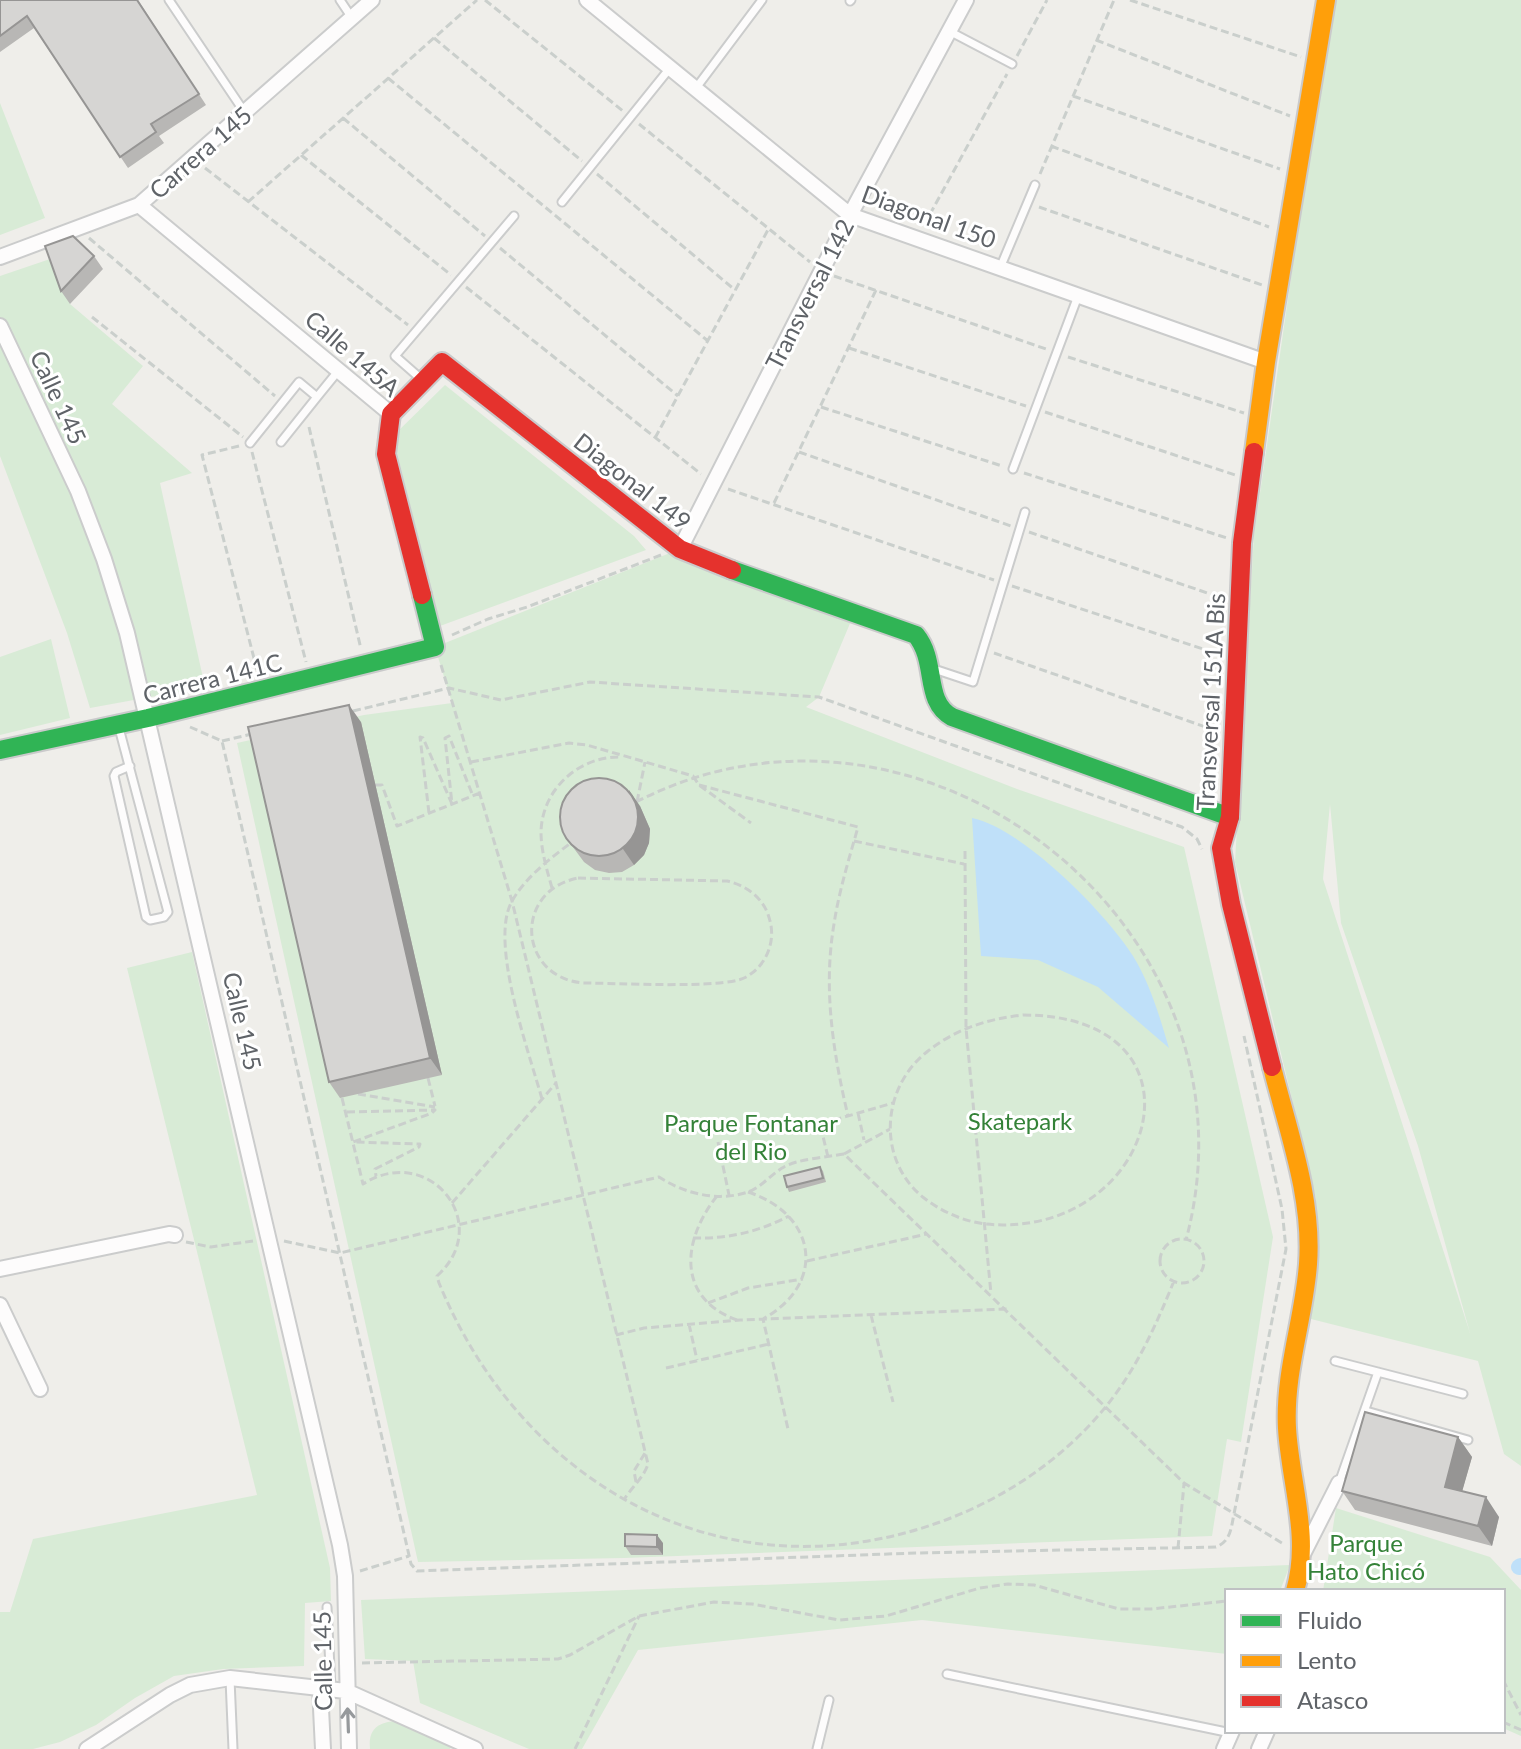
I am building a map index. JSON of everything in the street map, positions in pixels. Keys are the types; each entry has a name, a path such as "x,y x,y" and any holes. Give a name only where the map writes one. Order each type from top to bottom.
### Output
{"street":[{"name":"Carrera 145","path":"0,257 139,205 372,0"},
{"name":"Diagonal 150","path":"587,0 850,215 1266,362"},
{"name":"Transversal 142","path":"680,549 850,215 966,0"},
{"name":"Transversal 151A Bis","path":"1296,1589 1302,1556 1287,1397 1308,1267 1309,1236 1305,1200 1231,904 1221,848 1230,817 1242,543 1266,362 1326,0"},
{"name":"Calle 145A","path":"139,205 391,414 386,454 435,647"},
{"name":"Calle 145","path":"0,326 78,491 104,559 155,716 269,1238 334,1511 345,1576 349,1749"},
{"name":"Diagonal 149","path":"423,381 442,362 680,549 744,575 916,635 927,646 932,668"},
{"path":"391,414 423,381"},
{"name":"Carrera 141C","path":"0,750 118,725 435,647"},
{"path":"932,668 933,692 945,713 1230,817"},
{"path":"0,1269 175,1235"},
{"path":"0,1305 40,1389"},
{"path":"1302,1556 1339,1483"},
{"path":"87,1749 190,1685 230,1678 346,1691 475,1749"},
{"name":"Calle 145","path":"323,1749 326,1688"}],"lane":[{"path":"169,0 245,113"},
{"path":"340,0 352,18"},
{"path":"696,88 762,0"},
{"path":"949,31 1012,64"},
{"path":"562,202 670,68"},
{"path":"1000,268 1035,185"},
{"path":"423,381 395,356 514,216"},
{"path":"1013,469 1078,296"},
{"path":"281,442 339,370"},
{"path":"250,443 299,382 317,397"},
{"path":"932,668 973,682 1025,512"},
{"path":"118,725 130,766 168,912 164,917 150,920 146,917 114,776 130,766"},
{"path":"1335,1361 1463,1394"},
{"path":"1339,1483 1378,1372"},
{"path":"1366,1411 1468,1440"},
{"path":"326,1688 327,1607"},
{"path":"947,1674 1225,1731"},
{"path":"230,1678 233,1749"},
{"path":"817,1749 829,1700"}],"path":[{"path":"248,202 477,0"},
{"path":"485,0 821,271 1056,353 1259,418"},
{"path":"917,239 1047,0"},
{"path":"1035,185 1114,0"},
{"path":"1130,0 1316,62"},
{"path":"1096,40 1306,123"},
{"path":"388,78 708,341"},
{"path":"1073,96 1297,175"},
{"path":"343,118 678,396"},
{"path":"1051,146 1288,234"},
{"path":"301,155 713,484 1236,660"},
{"path":"193,159 416,331"},
{"path":"1027,203 1278,290"},
{"path":"77,228 282,402"},
{"path":"655,438 769,228"},
{"path":"773,505 876,290"},
{"path":"92,317 250,443 310,678"},
{"path":"849,348 1250,480"},
{"path":"821,407 1242,543"},
{"path":"306,411 364,665"},
{"path":"250,443 202,455 262,690"},
{"path":"625,1499 643,1476 648,1464 512,901 435,647 455,633 488,619 680,549"},
{"path":"983,649 1233,736"},
{"path":"343,713 449,688 501,700 590,682 819,697 1182,827 1197,839 1204,856"},
{"path":"155,716 222,741 252,734"},
{"path":"452,804 446,735 450,737 473,796"},
{"path":"429,813 420,737 452,804"},
{"path":"222,741 409,1556 413,1568 421,1572 1222,1545 1230,1535 1286,1249 1282,1209 1241,1025"},
{"path":"471,762 569,743 693,776 699,785 751,823"},
{"path":"552,888 541,832 547,802 567,776 588,763 612,757 628,758"},
{"path":"629,806 693,776 731,768 796,761 898,773 943,787 1003,815 1034,834 1085,878 1108,903 1142,951 1168,1002 1186,1055 1197,1106 1200,1155 1195,1203 1186,1240"},
{"path":"637,802 645,762"},
{"path":"375,785 382,785 397,826 480,793"},
{"path":"699,785 858,827 834,922 829,980 832,1040 848,1116"},
{"path":"542,1099 505,959 504,930 512,901 545,864 579,837"},
{"path":"854,841 965,865"},
{"path":"965,851 966,1028 991,1296"},
{"path":"578,878 735,883 755,894 766,908 772,926 771,942 759,967 745,978 735,981 583,983 565,980 554,974 540,959 532,940 531,928 537,905 552,888 578,878"},
{"path":"522,942 532,940"},
{"path":"1003,1017 1053,1017 1083,1025 1114,1042 1133,1061 1146,1094 1143,1126 1132,1152 1112,1180 1096,1195 1050,1219 1031,1223 984,1224 945,1212 918,1193 900,1170 893,1154 890,1129 893,1103 911,1068 926,1052 966,1028 1003,1017"},
{"path":"353,1142 432,1113 435,1108 428,1078"},
{"path":"452,1203 556,1083"},
{"path":"358,1094 435,1108"},
{"path":"342,1098 363,1184 376,1176 395,1171 415,1173 433,1181 447,1194 459,1225 456,1251 437,1276 467,1344 496,1388 530,1428 579,1471 625,1499 691,1528 760,1544 816,1546 874,1540 944,1521 983,1505 1052,1460 1106,1406 1149,1339 1174,1281"},
{"path":"828,1157 820,1124 893,1103"},
{"path":"346,1112 435,1108"},
{"path":"858,1113 865,1142"},
{"path":"175,1235 194,1245 211,1247 269,1238 340,1253 659,1177 685,1191 717,1196 748,1192 784,1166 844,1154 890,1129"},
{"path":"353,1142 420,1144 375,1169 376,1176"},
{"path":"718,1142 729,1195"},
{"path":"844,1154 1184,1483 1302,1556"},
{"path":"748,1192 765,1198 789,1216 802,1239 807,1261 803,1279 788,1302 763,1319"},
{"path":"717,1196 702,1217 693,1238 690,1265 698,1289 708,1303 726,1316 740,1320"},
{"path":"693,1238 721,1238 749,1233 789,1216"},
{"path":"807,1261 927,1234"},
{"path":"1186,1240 1193,1242 1202,1253 1203,1267 1195,1279 1181,1283 1163,1272 1161,1265 1163,1252 1172,1242 1186,1240"},
{"path":"708,1303 748,1288 803,1279"},
{"path":"615,1335 644,1328 740,1320 1007,1309"},
{"path":"871,1315 893,1402"},
{"path":"763,1319 788,1429"},
{"path":"689,1324 697,1361"},
{"path":"666,1368 769,1344"},
{"path":"636,1482 634,1471 645,1452"},
{"path":"1178,1548 1184,1483"},
{"path":"345,1576 409,1556"},
{"path":"346,1664 558,1659 639,1616 714,1602 752,1604 839,1620 886,1616 980,1588 1008,1584 1047,1588 1119,1609 1225,1601"},
{"path":"575,1749 639,1616"},
{"path":"1505,1684 1521,1715"}],"green space":[{"path":"1331,0 1521,0 1521,1466 1504,1454 1478,1361 1311,1319 1316,1199 1235,862 1254,535","holes":["1330,804 1341,923 1418,1146 1470,1333 1323,879"]},
{"path":"0,103 45,218 0,235"},
{"path":"53,258 70,304 143,366 112,404 192,473 160,483 205,687 90,708 67,633 0,456 0,276"},
{"path":"445,385 634,536 646,550 440,626 393,436"},
{"name":"Parque Fontanar del Rio","path":"680,549 854,614 819,697 806,707 1017,789 1184,847 1273,1237 1241,1442 1227,1439 1212,1536 624,1558 418,1562 237,743 364,715 452,703 435,647"},
{"path":"51,639 70,718 0,735 0,657"},
{"path":"192,952 330,1568 331,1601 305,1603 304,1666 223,1669 174,1676 96,1725 60,1742 33,1749 0,1749 0,1612 10,1612 33,1539 257,1495 127,968"},
{"name":"Parque Hato Chicó","path":"1336,1508 1490,1557 1521,1590 1521,1736 1505,1729 1505,1589 1323,1589"},
{"path":"1290,1565 1281,1589 1225,1589 1225,1654 922,1620 638,1650 582,1749 529,1749 420,1703 413,1661 365,1659 361,1600"},
{"path":"397,1721 450,1749 370,1749 371,1736 376,1728"}],"water":[{"path":"972,818 992,825 1038,855 1103,918 1139,966 1169,1048 1098,987 1038,960 981,956"}],"building":[{"path":"0,0 137,0 199,94 151,124 156,132 120,157 27,16 0,36"},
{"path":"73,236 94,256 61,291 45,246"},
{"path":"349,705 430,1058 329,1082 248,727"},
{"path":"599,778 614,781 627,789 635,802 638,817 635,832 627,845 614,853 599,856 584,853 571,845 563,832 560,817 563,802 571,789 584,781"},
{"path":"820,1167 823,1178 787,1187 784,1176"},
{"path":"1365,1412 1458,1437 1445,1487 1486,1497 1478,1526 1342,1491"},
{"path":"625,1534 657,1535 657,1547 625,1546"}],"traffic: fast":[{"path":"732,570 916,635 927,657 937,701 952,717 1230,817"},
{"path":"0,750 148,718 435,647 422,595"}],"traffic: slow":[{"path":"1254,452 1326,0"},
{"path":"1272,1067 1298,1165 1309,1239 1306,1285 1287,1407 1301,1550 1295,1589"}],"traffic: jam":[{"path":"422,595 386,454 391,414 442,362 680,549 732,570"},
{"path":"1254,452 1242,543 1230,817 1221,848 1231,904 1272,1067"}],"park label":[{"name":"Skatepark","path":"1020,1120"}]}
